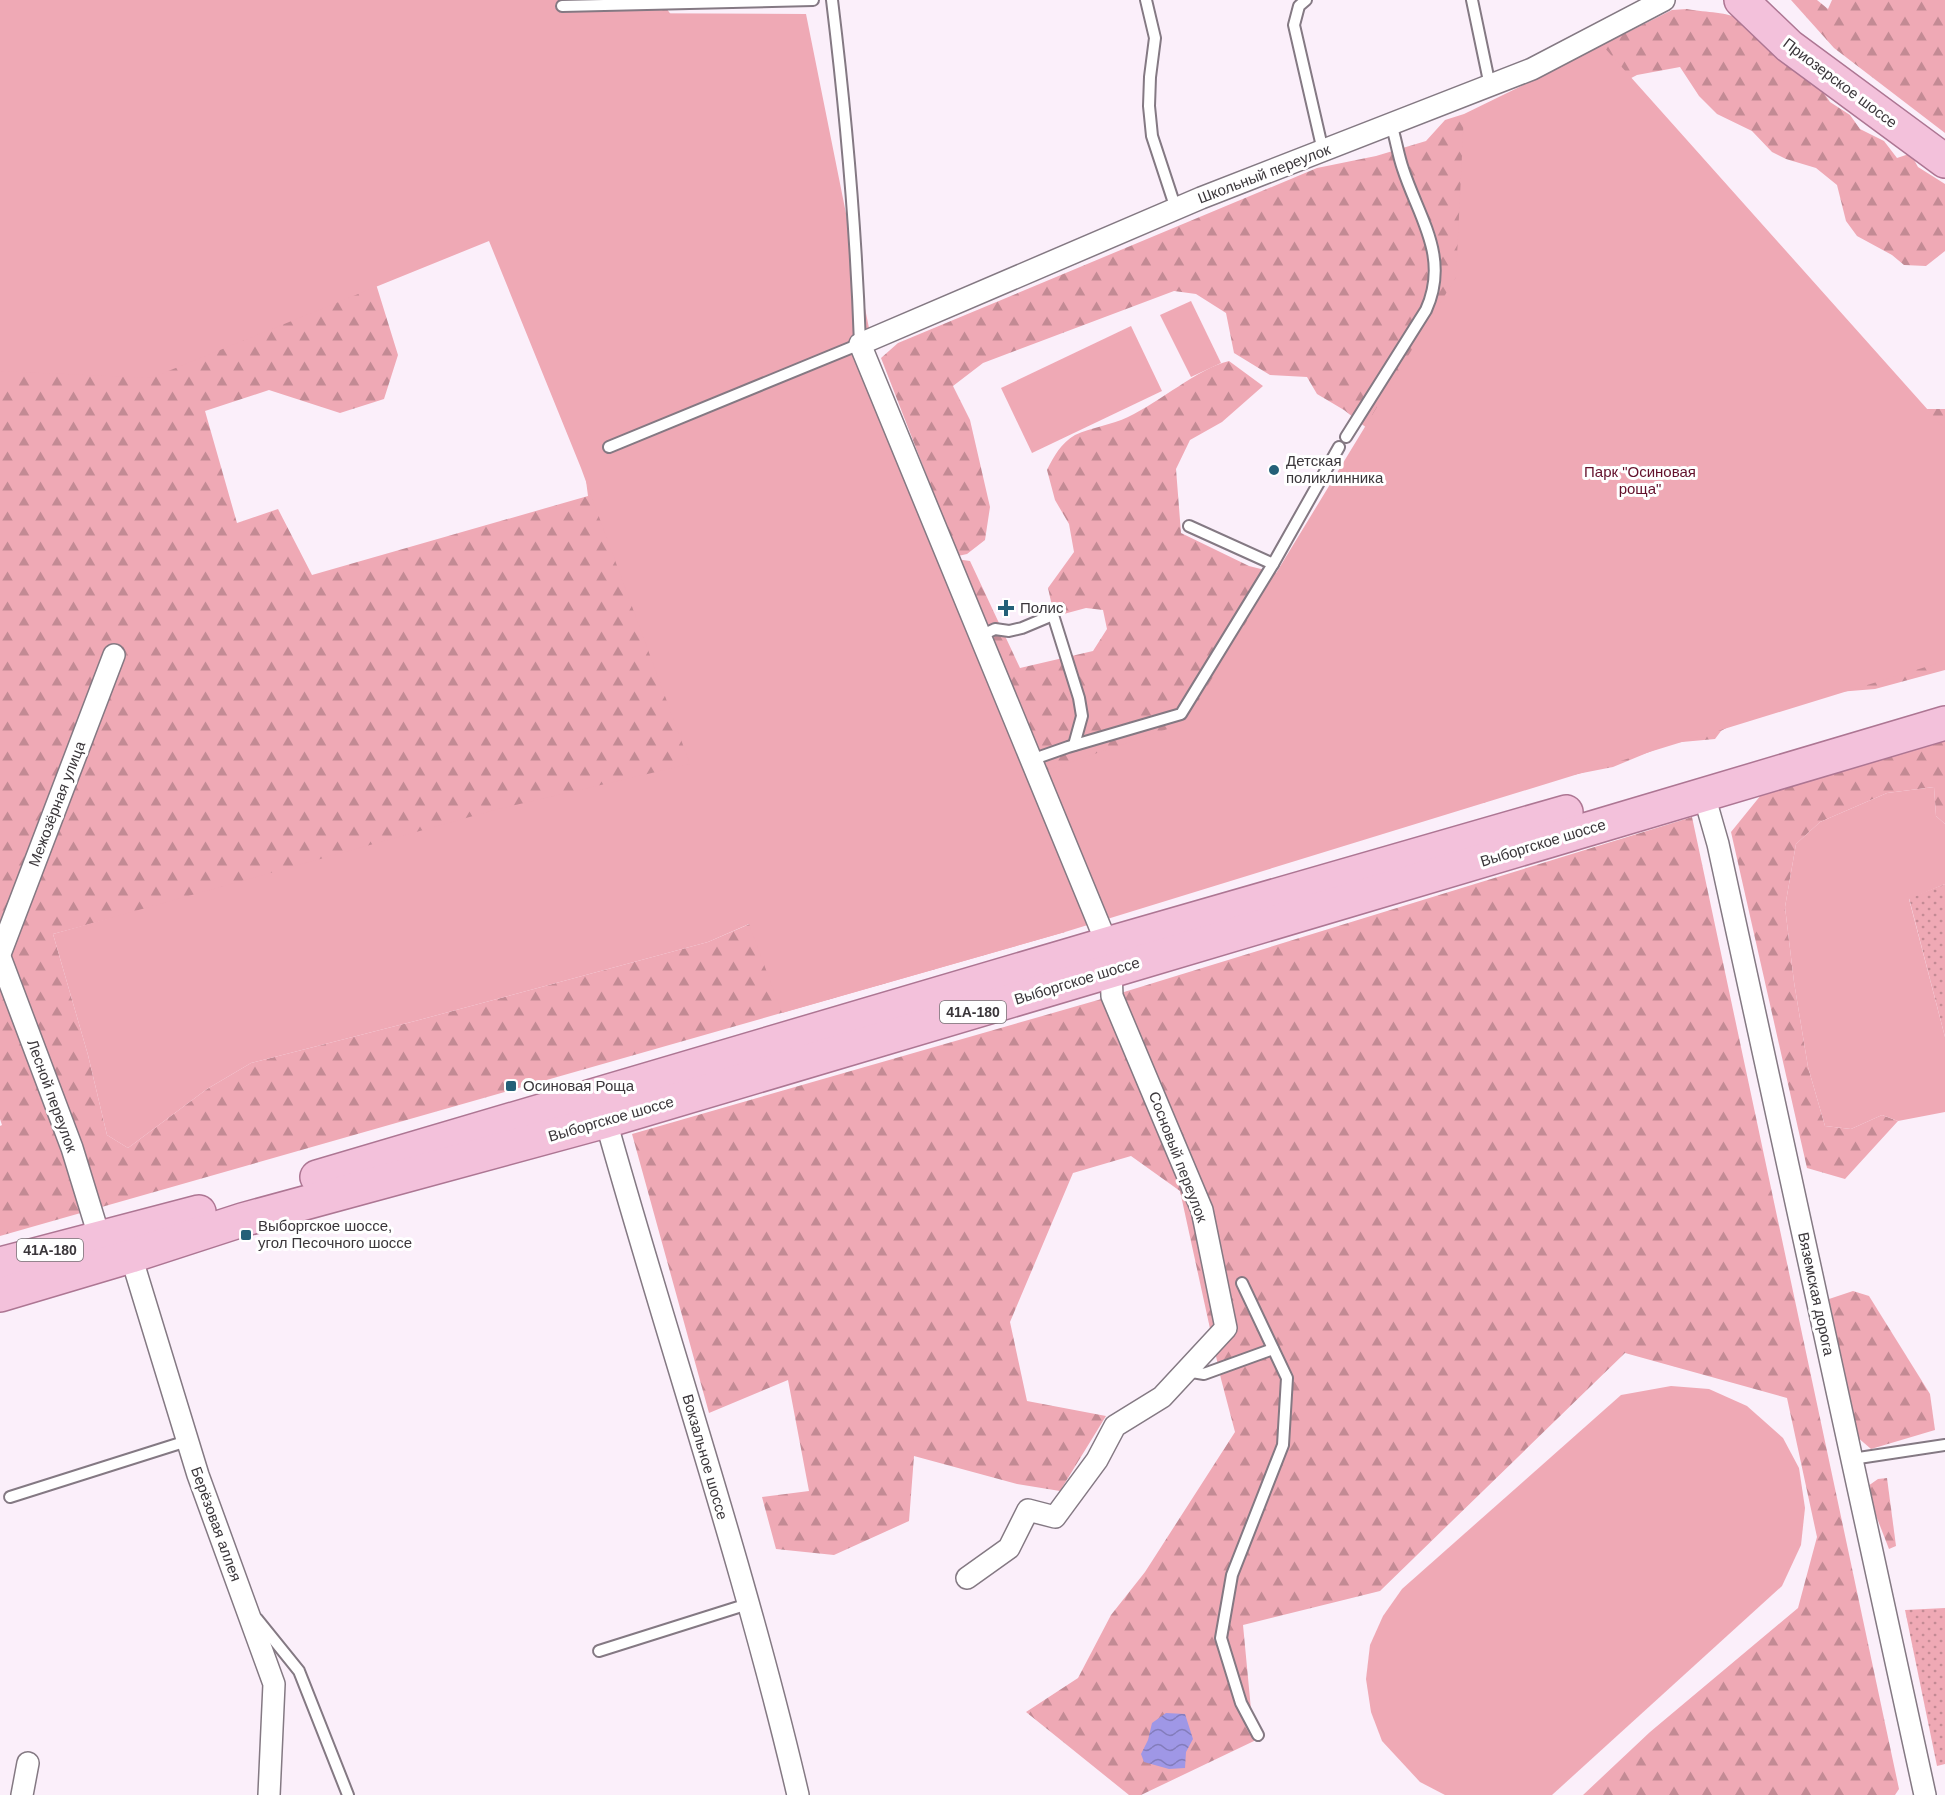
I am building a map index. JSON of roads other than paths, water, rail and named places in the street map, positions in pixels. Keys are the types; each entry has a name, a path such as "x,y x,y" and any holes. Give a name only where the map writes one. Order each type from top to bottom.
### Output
{"main road":[{"name":"Приозерское шоссе","path":"1741,0 1789,46 1945,161"},
{"name":"Выборгское шоссе","path":"0,1295 242,1220 606,1121 1109,958 1701,774 1945,701"},
{"name":"Выборгское шоссе","path":"0,1264 99,1236 184,1216 1704,795 1945,723"}],"street":[{"name":"Школьный переулок","path":"860,344 1176,209 1532,69 1664,0"},
{"path":"860,344 1031,760 1109,958"},
{"name":"Межозёрная улица","path":"0,955 114,655"},
{"name":"Вяземская дорога","path":"1704,795 1718,844 1925,1795"},
{"name":"Лесной переулок","path":"0,955 72,1148 99,1236"},
{"name":"Сосновый переулок","path":"967,1578 1009,1548 1028,1510 1055,1517 1097,1460 1115,1426 1162,1397 1226,1328 1202,1210 1112,996 1109,958"},
{"name":"Вокзальное шоссе","path":"606,1121 748,1604 798,1795"},
{"name":"Берёзовая аллея","path":"131,1256 198,1475 274,1684 269,1795"},
{"path":"22,1795 28,1763"}],"lane":[{"path":"562,6 813,0"},
{"path":"609,447 860,344 857,246 832,0"},
{"path":"1146,0 1155,38 1149,106 1152,136 1176,209"},
{"path":"1306,0 1299,6 1294,25 1323,151"},
{"path":"1472,0 1490,86"},
{"path":"1346,437 1426,310 1433,294 1435,276 1433,247 1427,226 1402,167 1391,124"},
{"path":"1031,760 1181,714 1273,564 1339,447"},
{"path":"1189,526 1273,564"},
{"path":"980,636 995,629 1022,628 1053,615 1079,698 1082,716 1074,745"},
{"path":"1242,1283 1287,1378 1283,1445 1232,1575 1221,1638 1241,1704 1258,1735"},
{"path":"1186,1371 1204,1374 1273,1349"},
{"path":"10,1497 187,1441"},
{"path":"1852,1459 1945,1445"},
{"path":"244,1603 299,1671 348,1795"},
{"path":"599,1651 748,1604"}],"water":[{"path":"1166,1713 1185,1714 1193,1739 1186,1752 1185,1768 1169,1769 1144,1762 1141,1754 1148,1740 1152,1723"}],"place":[{"name":"Детская поликлинника","path":"1274,470"},
{"name":"Полис","path":"1006,608"},
{"name":"Осиновая Роща","path":"511,1086"},
{"name":"Выборгское шоссе, угол Песочного шоссе","path":"246,1235"}],"park label":[{"name":"Парк \"Осиновая роща\"","path":"1640,480"}]}
